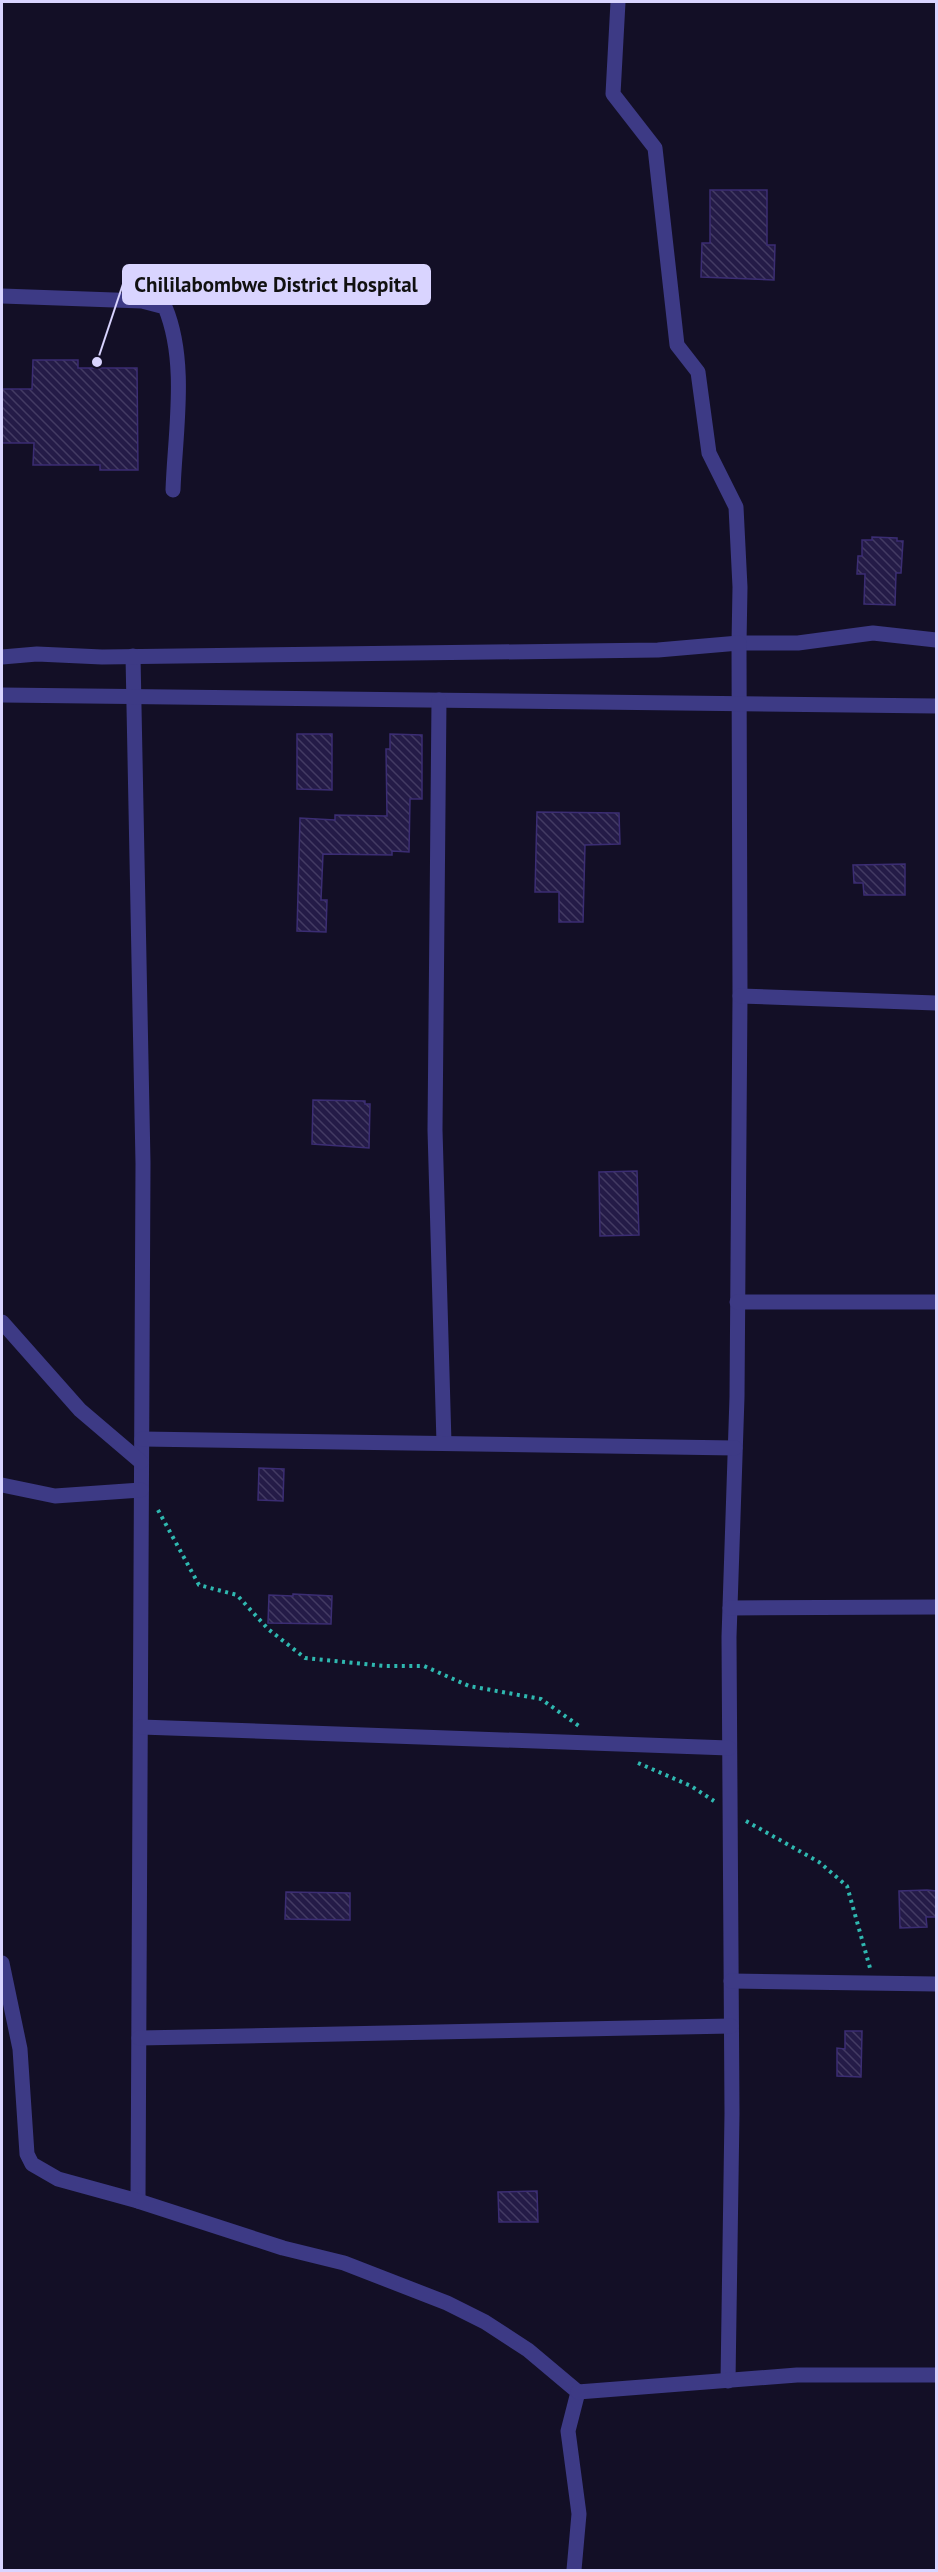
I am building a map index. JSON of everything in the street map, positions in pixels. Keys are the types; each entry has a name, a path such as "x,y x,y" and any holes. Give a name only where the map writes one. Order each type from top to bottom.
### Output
{"street":[{"path":"618,2 613,94 656,148 677,345 698,372 709,453 736,507 740,587 738,703 740,996 729,1748 731,2026 728,2381"},
{"path":"2,296 142,301 165,307 170,321 177,374 173,490"},
{"path":"2,657 37,654 133,656 658,650 739,643 798,643 873,633 936,640"},
{"path":"133,656 143,1163 141,1462 147,1495 141,1727 138,2200"},
{"path":"2,695 936,706"},
{"path":"439,700 435,1130 444,1443"},
{"path":"740,996 936,1003"},
{"path":"737,1302 936,1302"},
{"path":"2,1322 80,1410 141,1462"},
{"path":"142,1439 735,1448"},
{"path":"2,1485 55,1496 147,1495"},
{"path":"730,1608 936,1607"},
{"path":"141,1727 729,1748"},
{"path":"2,1963 20,2049 27,2154 32,2164 58,2179 138,2200 283,2248 344,2264 447,2303 485,2322 528,2350 578,2392 797,2375 936,2375"},
{"path":"731,1981 936,1984"},
{"path":"139,2038 731,2026"},
{"path":"574,2571 579,2514 568,2431 578,2392"}],"path":[{"path":"147,1495 199,1585 237,1595 268,1629 305,1658 384,1666 424,1666 469,1686 541,1699 583,1729"},
{"path":"637,1762 691,1786 730,1812 819,1862 847,1886 874,1983"}],"building":[{"path":"710,190 767,190 767,245 775,245 774,280 701,277 702,243 710,243"},
{"path":"33,360 78,360 78,368 137,368 138,470 100,470 100,465 33,465 34,443 2,443 2,389 32,389"},
{"path":"872,537 897,538 897,541 903,541 901,573 896,573 895,605 864,604 865,574 857,574 858,556 862,556 862,540 872,540"},
{"path":"297,734 332,734 332,790 297,789"},
{"path":"390,734 422,735 422,799 410,799 409,852 392,851 392,855 323,854 321,900 327,900 326,932 297,931 300,818 335,820 335,815 387,816 386,749 390,749"},
{"path":"537,812 619,813 620,844 585,845 583,922 559,922 559,892 535,892"},
{"path":"905,864 905,895 864,895 863,883 854,883 853,865"},
{"path":"313,1100 365,1101 365,1104 370,1104 369,1148 312,1144"},
{"path":"637,1171 639,1235 600,1236 599,1172"},
{"path":"259,1468 284,1469 283,1501 258,1500"},
{"path":"293,1594 332,1596 331,1624 268,1623 269,1595 293,1596"},
{"path":"899,1891 936,1891 936,1917 926,1917 927,1927 900,1928"},
{"path":"286,1892 350,1893 350,1920 285,1919"},
{"path":"845,2031 862,2031 861,2077 837,2076 837,2048 845,2049"},
{"path":"537,2191 538,2222 499,2222 498,2192"}],"place":[{"name":"Chililabombwe District Hospital","path":"97,362"}]}
